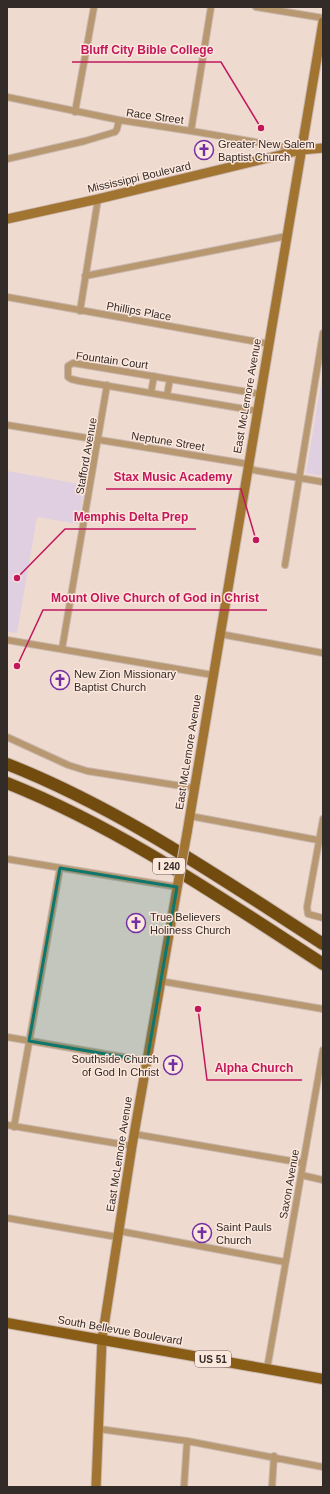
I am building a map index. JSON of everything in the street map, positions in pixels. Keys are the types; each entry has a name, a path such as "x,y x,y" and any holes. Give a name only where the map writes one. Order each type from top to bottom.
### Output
{"highway":[{"name":"I 240","path":"7,764 61,787 152,835 323,944"},
{"name":"I 240","path":"7,783 64,807 121,837 323,964"}],"main road":[{"name":"East McLemore Avenue","path":"96,1487 102,1339 118,1234 160,981 187,834 323,22"},
{"name":"Mississippi Boulevard","path":"7,219 98,199 301,150 323,148"},
{"name":"South Bellevue Boulevard","path":"7,1323 323,1378"}],"street":[{"path":"75,112 94,7"},
{"path":"191,131 211,7"},
{"path":"256,7 323,18"},
{"name":"Race Street","path":"7,98 119,120 301,150"},
{"path":"7,159 85,141 115,132 119,120"},
{"path":"80,311 98,199"},
{"path":"85,276 286,236"},
{"name":"Phillips Place","path":"7,297 269,344"},
{"path":"285,565 323,334"},
{"name":"Fountain Court","path":"257,411 71,379 68,377 68,366 73,363 260,394"},
{"path":"151,393 154,376"},
{"path":"167,395 170,379"},
{"name":"Stafford Avenue","path":"62,649 108,385"},
{"name":"Neptune Street","path":"7,425 248,464 253,470 323,482"},
{"path":"220,634 323,653"},
{"path":"7,640 213,675"},
{"path":"7,737 68,765 87,771 194,788"},
{"path":"190,816 321,841"},
{"path":"323,820 321,841 306,907 308,914 323,918"},
{"path":"7,859 177,885"},
{"path":"14,1126 60,868"},
{"path":"160,981 323,1009"},
{"path":"7,1037 147,1061"},
{"name":"Saxon Avenue","path":"267,1369 323,1050"},
{"path":"7,1125 132,1146"},
{"path":"134,1134 303,1163"},
{"path":"301,1175 323,1180"},
{"path":"7,1218 118,1234 285,1262"},
{"path":"99,1429 187,1441 274,1456 323,1467"},
{"path":"184,1487 187,1441"},
{"path":"272,1487 274,1456"}],"highlighted area":[{"path":"60,868 177,887 147,1061 29,1041"}],"shaded area":[{"path":"323,372 323,476 306,473"},
{"path":"7,471 85,485 78,524 37,517 17,633 7,632"}],"place":[{"name":"Bluff City Bible College","path":"261,128"},
{"name":"Greater New Salem Baptist Church","path":"204,150"},
{"name":"Stax Music Academy","path":"256,540"},
{"name":"Memphis Delta Prep","path":"17,578"},
{"name":"Mount Olive Church of God in Christ","path":"17,666"},
{"name":"New Zion Missionary Baptist Church","path":"60,680"},
{"name":"True Believers Holiness Church","path":"136,923"},
{"name":"Alpha Church","path":"198,1009"},
{"name":"Southside Church of God In Christ","path":"173,1065"},
{"name":"Saint Pauls Church","path":"202,1233"}]}
